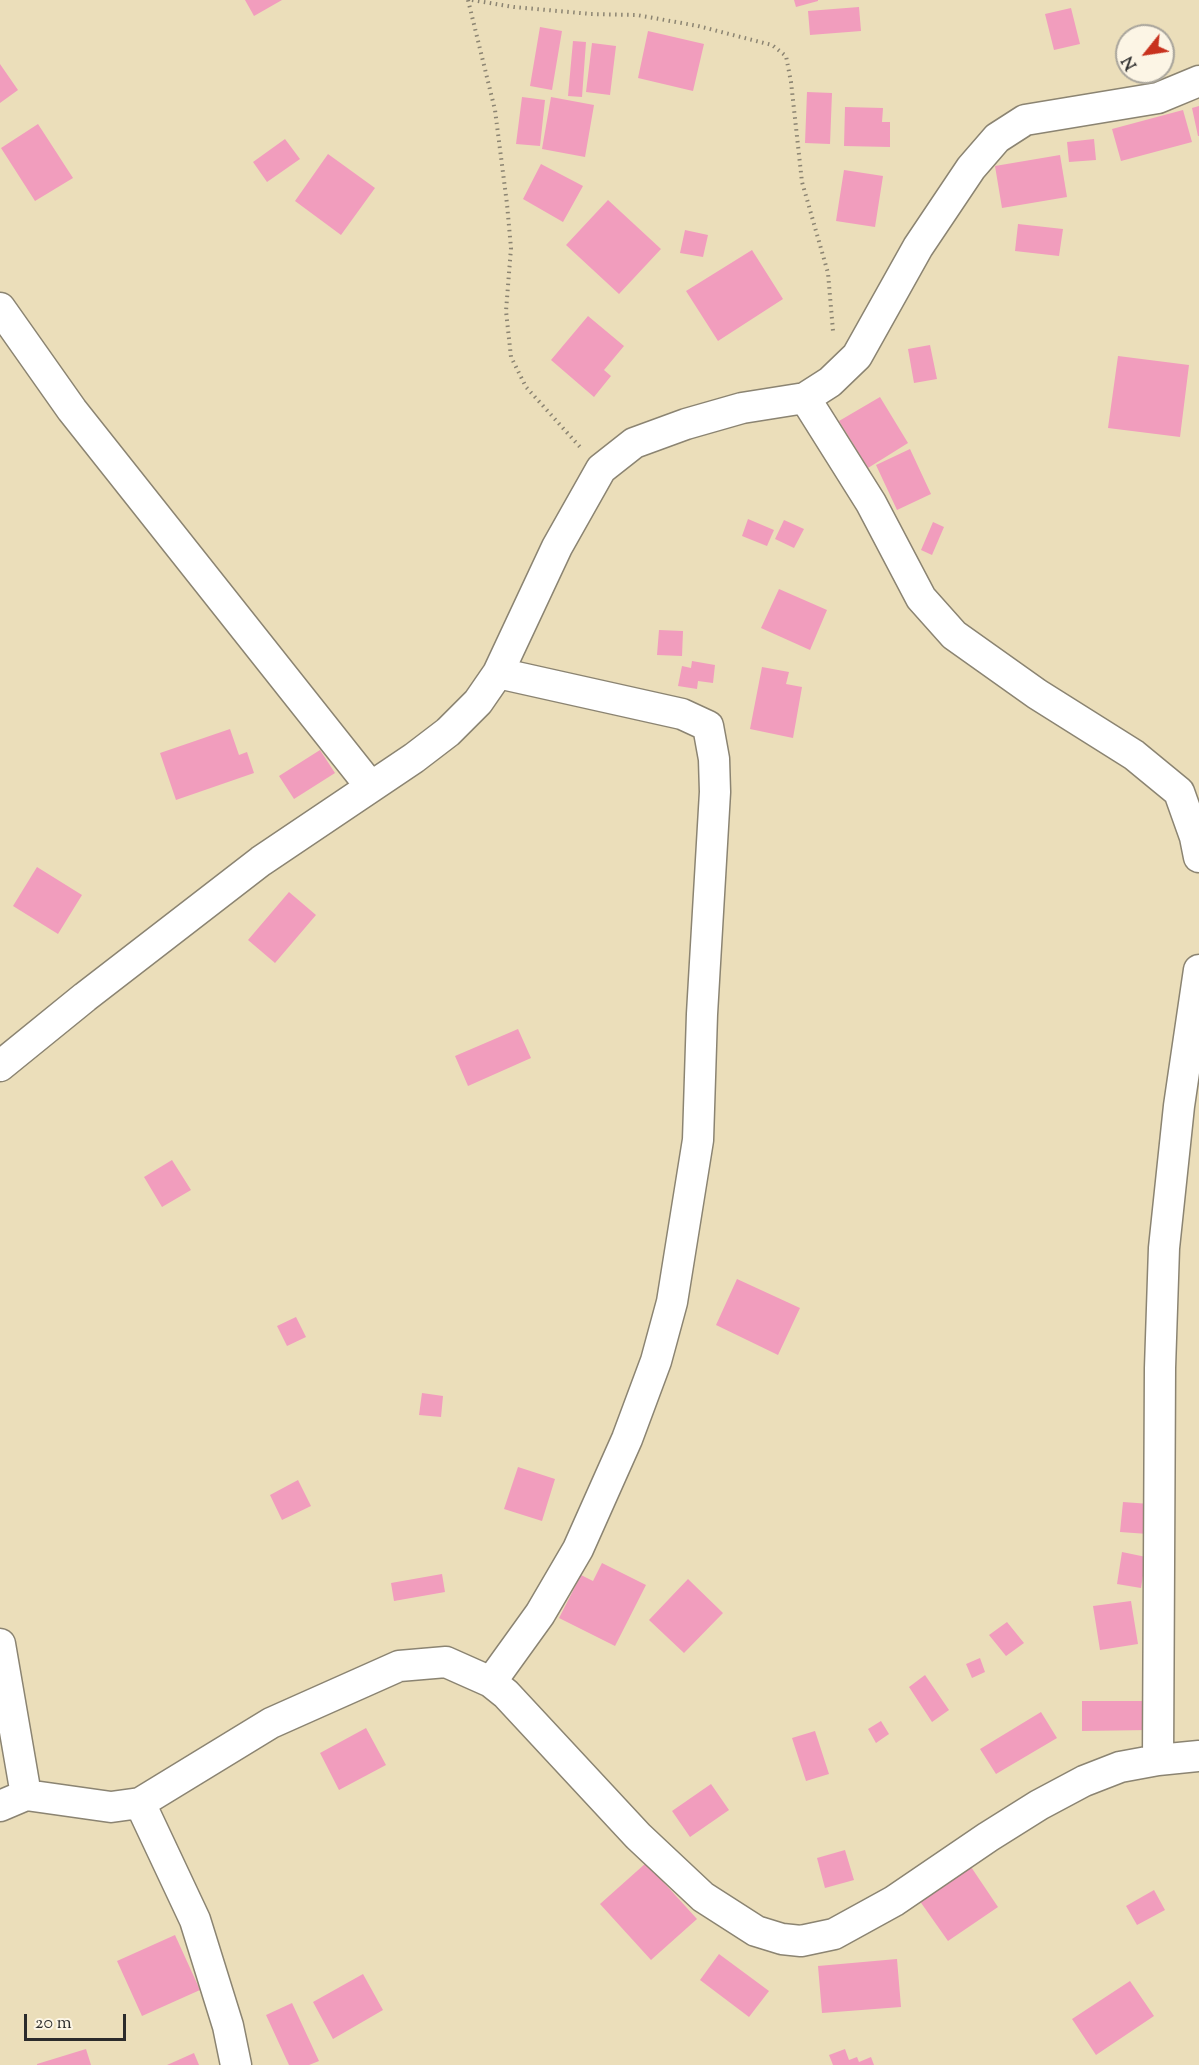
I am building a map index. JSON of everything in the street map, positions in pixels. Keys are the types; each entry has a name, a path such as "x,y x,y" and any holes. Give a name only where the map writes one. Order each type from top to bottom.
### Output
{"street":[{"path":"0,1066 261,861 371,787 447,732 478,702 498,673 557,547 601,469 634,443 686,424 742,408 805,398 830,382 856,356 918,247 971,168 997,138 1025,120 1158,98 1199,81"},
{"path":"0,308 86,429 371,787"},
{"path":"805,398 871,503 921,598 954,635 1037,694 1134,755 1179,792 1195,837 1199,857"},
{"path":"491,1682 540,1614 578,1549 627,1439 656,1362 672,1302 698,1140 702,1014 715,792 714,759 708,726 682,714 498,673"},
{"path":"1158,1760 1160,1380 1164,1248 1179,1106 1199,970"},
{"path":"0,1644 13,1801 111,1807 140,1803 271,1723 399,1666 446,1662 491,1682 506,1694 638,1836 704,1897 756,1931 782,1939 801,1941 834,1934 894,1901 988,1837 1039,1805 1084,1781 1120,1767 1199,1756"},
{"path":"140,1803 195,1920 228,2026 236,2065"}],"path":[{"path":"601,469 526,387 511,357 506,311 511,248 507,204 495,110 470,0 514,7 591,14 637,15 688,24 772,45 786,56 802,182 828,273 833,323 830,382"}],"building":[{"path":"245,0 282,0 254,16"},
{"path":"794,0 818,0 818,1 796,7"},
{"path":"859,7 861,31 810,35 808,11"},
{"path":"1071,8 1080,44 1054,50 1045,14"},
{"path":"540,27 562,31 552,90 530,86"},
{"path":"648,31 704,44 693,91 638,78"},
{"path":"573,41 586,42 582,97 568,96"},
{"path":"592,43 616,46 610,95 586,92"},
{"path":"0,64 18,90 0,103"},
{"path":"807,92 832,93 830,144 805,143"},
{"path":"522,97 545,100 540,146 516,144"},
{"path":"551,97 594,105 585,157 542,149"},
{"path":"1199,106 1199,136 1198,136 1192,108"},
{"path":"845,107 883,108 882,122 890,122 890,147 844,146"},
{"path":"1183,110 1192,142 1121,161 1112,129"},
{"path":"38,124 73,178 35,201 1,148"},
{"path":"285,139 300,159 267,182 253,162"},
{"path":"1094,139 1096,160 1069,162 1067,142"},
{"path":"328,154 375,188 341,235 295,201"},
{"path":"1060,155 1067,197 1002,208 995,166"},
{"path":"541,164 583,186 563,222 523,199"},
{"path":"844,170 883,176 875,227 836,221"},
{"path":"608,200 661,249 619,294 566,245"},
{"path":"1018,224 1063,229 1059,256 1015,251"},
{"path":"685,230 708,235 703,257 680,253"},
{"path":"752,250 783,299 718,341 686,291"},
{"path":"588,316 624,346 604,370 611,376 594,397 551,360"},
{"path":"930,345 937,379 914,383 908,349"},
{"path":"1118,356 1189,365 1180,437 1108,428"},
{"path":"880,397 908,443 868,468 839,421"},
{"path":"910,449 931,494 897,510 876,465"},
{"path":"748,519 774,530 767,546 742,536"},
{"path":"784,520 804,529 794,548 775,539"},
{"path":"933,522 944,527 932,555 921,550"},
{"path":"779,589 827,610 810,650 761,628"},
{"path":"659,630 683,631 682,656 657,655"},
{"path":"692,661 715,665 713,683 698,681 697,689 678,686 682,666 691,668"},
{"path":"762,667 789,672 786,684 802,687 793,738 750,729"},
{"path":"230,729 239,755 247,752 254,773 176,800 160,753"},
{"path":"320,750 335,773 294,799 279,776"},
{"path":"37,867 82,895 58,934 13,906"},
{"path":"289,892 316,915 275,963 248,940"},
{"path":"518,1029 531,1058 468,1086 455,1056"},
{"path":"172,1160 191,1190 162,1207 144,1177"},
{"path":"737,1279 800,1308 778,1355 716,1325"},
{"path":"296,1317 306,1337 287,1346 277,1326"},
{"path":"422,1393 443,1396 441,1417 419,1415"},
{"path":"518,1467 555,1479 542,1521 504,1509"},
{"path":"298,1480 311,1506 282,1520 270,1495"},
{"path":"1123,1502 1150,1504 1148,1534 1120,1532"},
{"path":"1122,1552 1146,1557 1141,1588 1117,1584"},
{"path":"602,1563 646,1585 615,1646 559,1618 581,1575 593,1581"},
{"path":"442,1574 445,1592 394,1601 391,1583"},
{"path":"688,1579 723,1613 684,1653 649,1620"},
{"path":"1131,1601 1138,1644 1100,1650 1093,1606"},
{"path":"1007,1622 1024,1643 1006,1656 989,1635"},
{"path":"980,1658 985,1672 972,1678 966,1664"},
{"path":"925,1675 949,1710 932,1722 909,1687"},
{"path":"1082,1701 1150,1701 1150,1730 1082,1731"},
{"path":"1041,1712 1057,1738 996,1774 980,1749"},
{"path":"881,1721 889,1734 876,1743 868,1729"},
{"path":"366,1728 386,1765 339,1790 320,1753"},
{"path":"815,1731 829,1774 806,1781 792,1738"},
{"path":"711,1784 729,1810 690,1837 672,1811"},
{"path":"845,1850 854,1880 825,1888 817,1858"},
{"path":"963,1855 998,1907 948,1941 912,1890"},
{"path":"646,1863 697,1919 651,1960 600,1904"},
{"path":"1154,1890 1165,1910 1137,1925 1126,1906"},
{"path":"175,1935 200,1990 142,2016 117,1961"},
{"path":"719,1954 769,1991 749,2017 700,1980"},
{"path":"897,1959 901,2007 822,2013 818,1966"},
{"path":"363,1974 383,2010 333,2039 313,2002"},
{"path":"1130,1981 1154,2016 1096,2055 1072,2019"},
{"path":"292,2003 319,2061 309,2065 289,2065 266,2015"},
{"path":"86,2049 91,2065 37,2065 37,2064"},
{"path":"845,2049 849,2060 857,2057 859,2062 871,2057 874,2065 833,2065 829,2055"},
{"path":"194,2053 199,2065 167,2065"}]}
